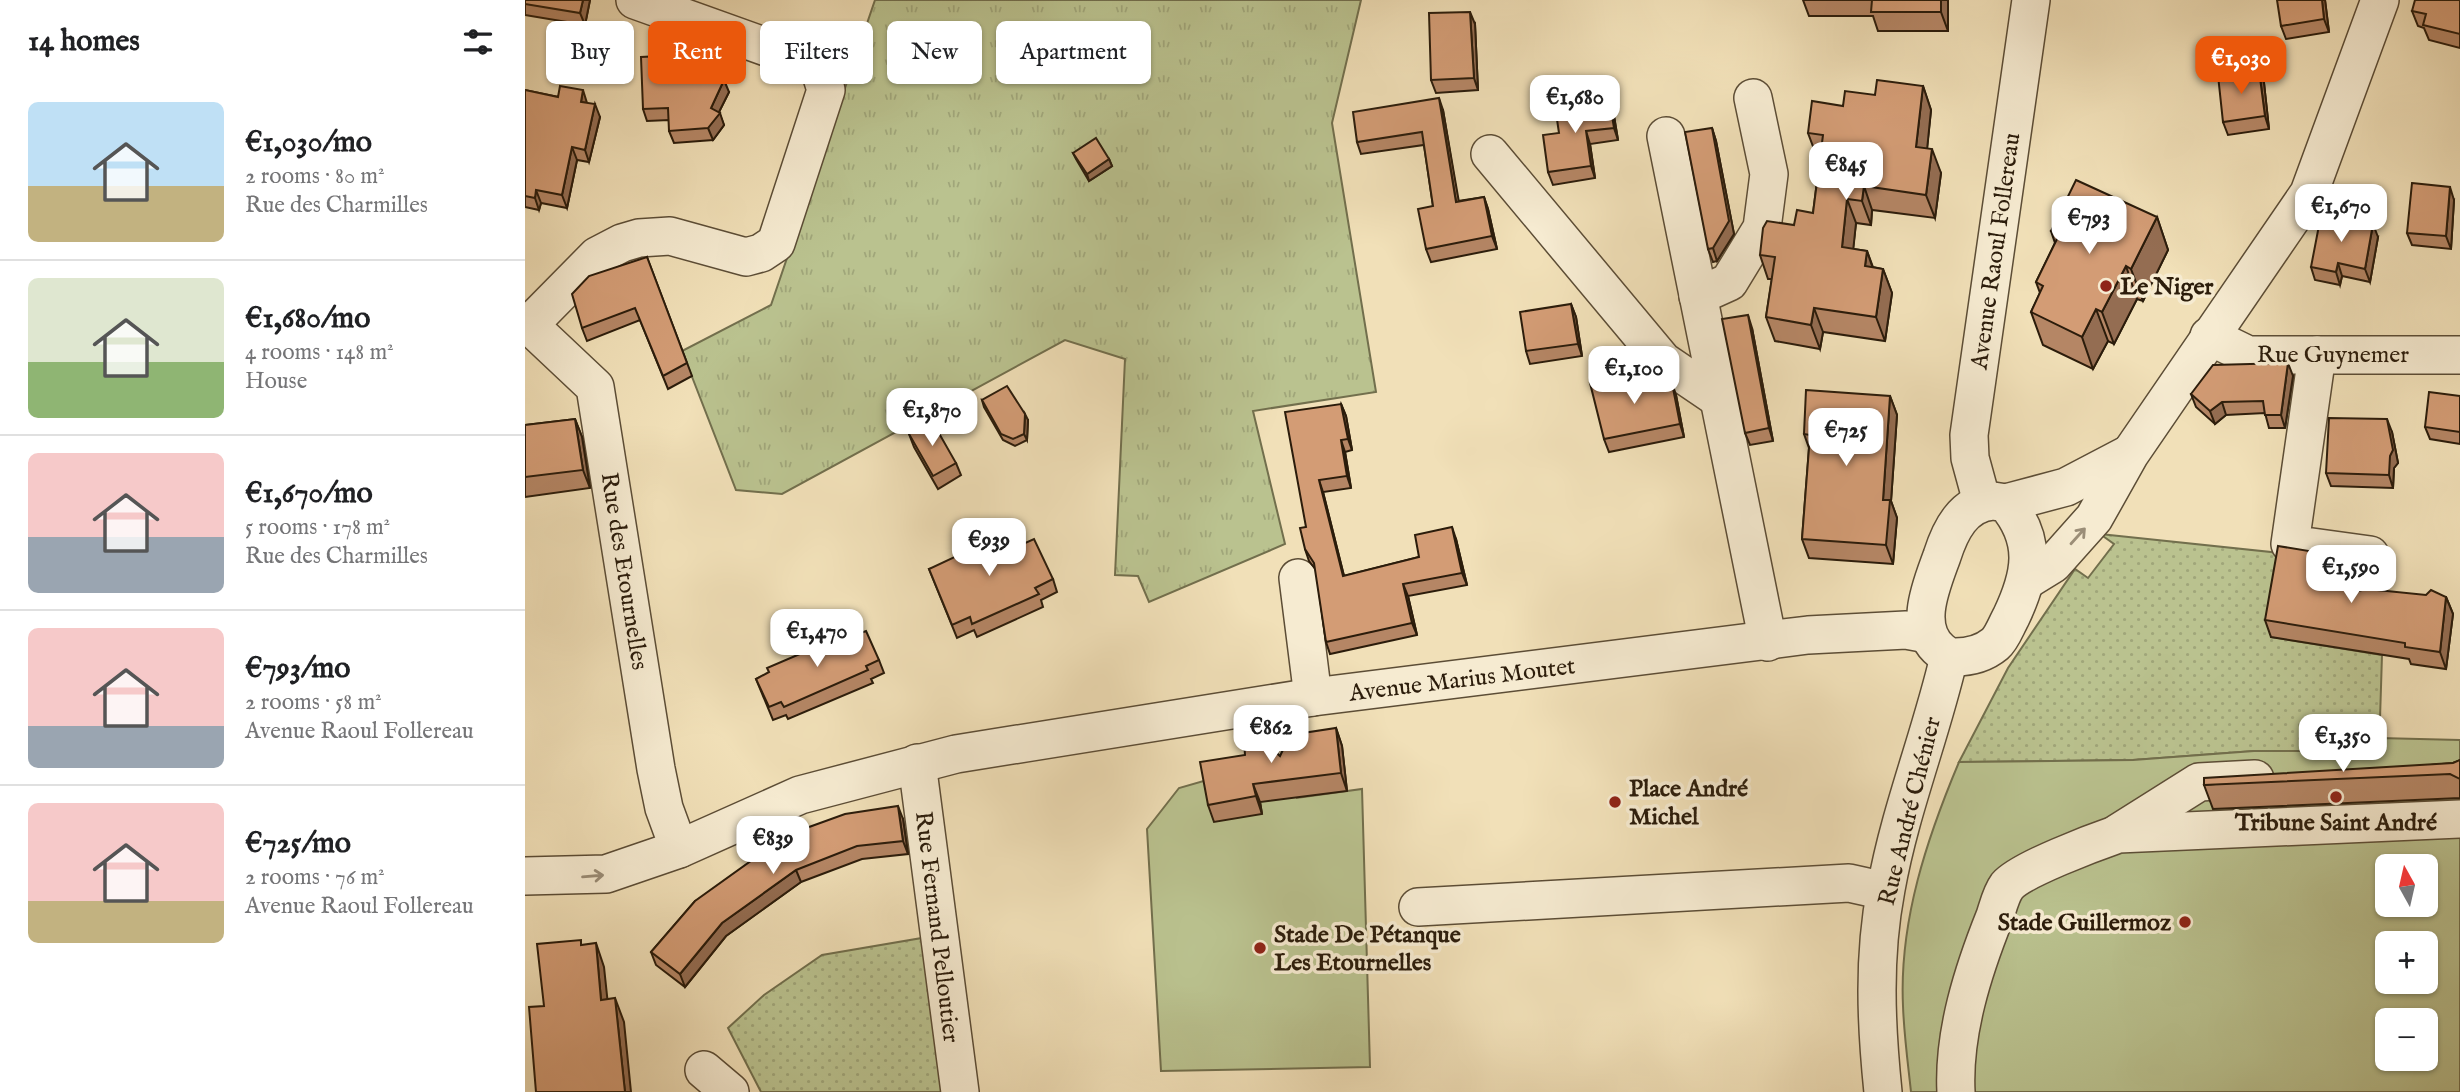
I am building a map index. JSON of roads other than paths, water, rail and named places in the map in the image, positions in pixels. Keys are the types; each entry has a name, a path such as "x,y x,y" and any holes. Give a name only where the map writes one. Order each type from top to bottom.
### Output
{"street":[{"path":"528,323 597,256 622,243 639,238 670,236 746,257 761,253 776,243 826,90 821,74 811,63 635,0"},
{"name":"Avenue Raoul Follereau","path":"1994,502 1970,458 1969,435 2031,0"},
{"path":"2027,580 2053,564 2094,518 2130,454 2309,193 2380,0"},
{"path":"1698,296 1729,282 1762,228 1769,174 1753,98"},
{"path":"1666,136 1768,642"},
{"path":"1490,154 1663,360 1719,399"},
{"name":"Rue des Etournelles","path":"528,323 594,387 597,397 656,769 664,808 679,849"},
{"name":"Rue Guynemer","path":"2209,336 2248,355 2460,355"},
{"path":"2317,355 2290,544 2370,555 2363,589"},
{"path":"1994,502 2019,519 2028,551 2027,580 1998,642 1986,651 1968,657 1938,645 1928,597 1951,528 1994,502 2066,487 2130,454"},
{"path":"1298,578 1313,697"},
{"name":"Avenue Marius Moutet","path":"525,876 606,874 679,849 800,795 917,763 1313,697 1867,631 1906,630 1938,645"},
{"name":"Rue André Chénier","path":"1882,1092 1877,1031 1877,966 1885,891 1938,645"},
{"name":"Rue Fernand Pelloutier","path":"917,763 960,1092"},
{"path":"1956,1092 1955,1063 1963,1015 1990,928 2007,886 2069,851 2117,834 2199,782 2295,776"},
{"path":"2117,834 2460,819"},
{"path":"1418,907 1849,883 1885,891"}],"place":[{"name":"Le Niger","path":"2106,286"},
{"name":"Tribune Saint André","path":"2336,797"},
{"name":"Place André Michel","path":"1615,802"},
{"name":"Stade Guillermoz","path":"2185,922"},
{"name":"Stade De Pétanque Les Etournelles","path":"1260,948"}]}
